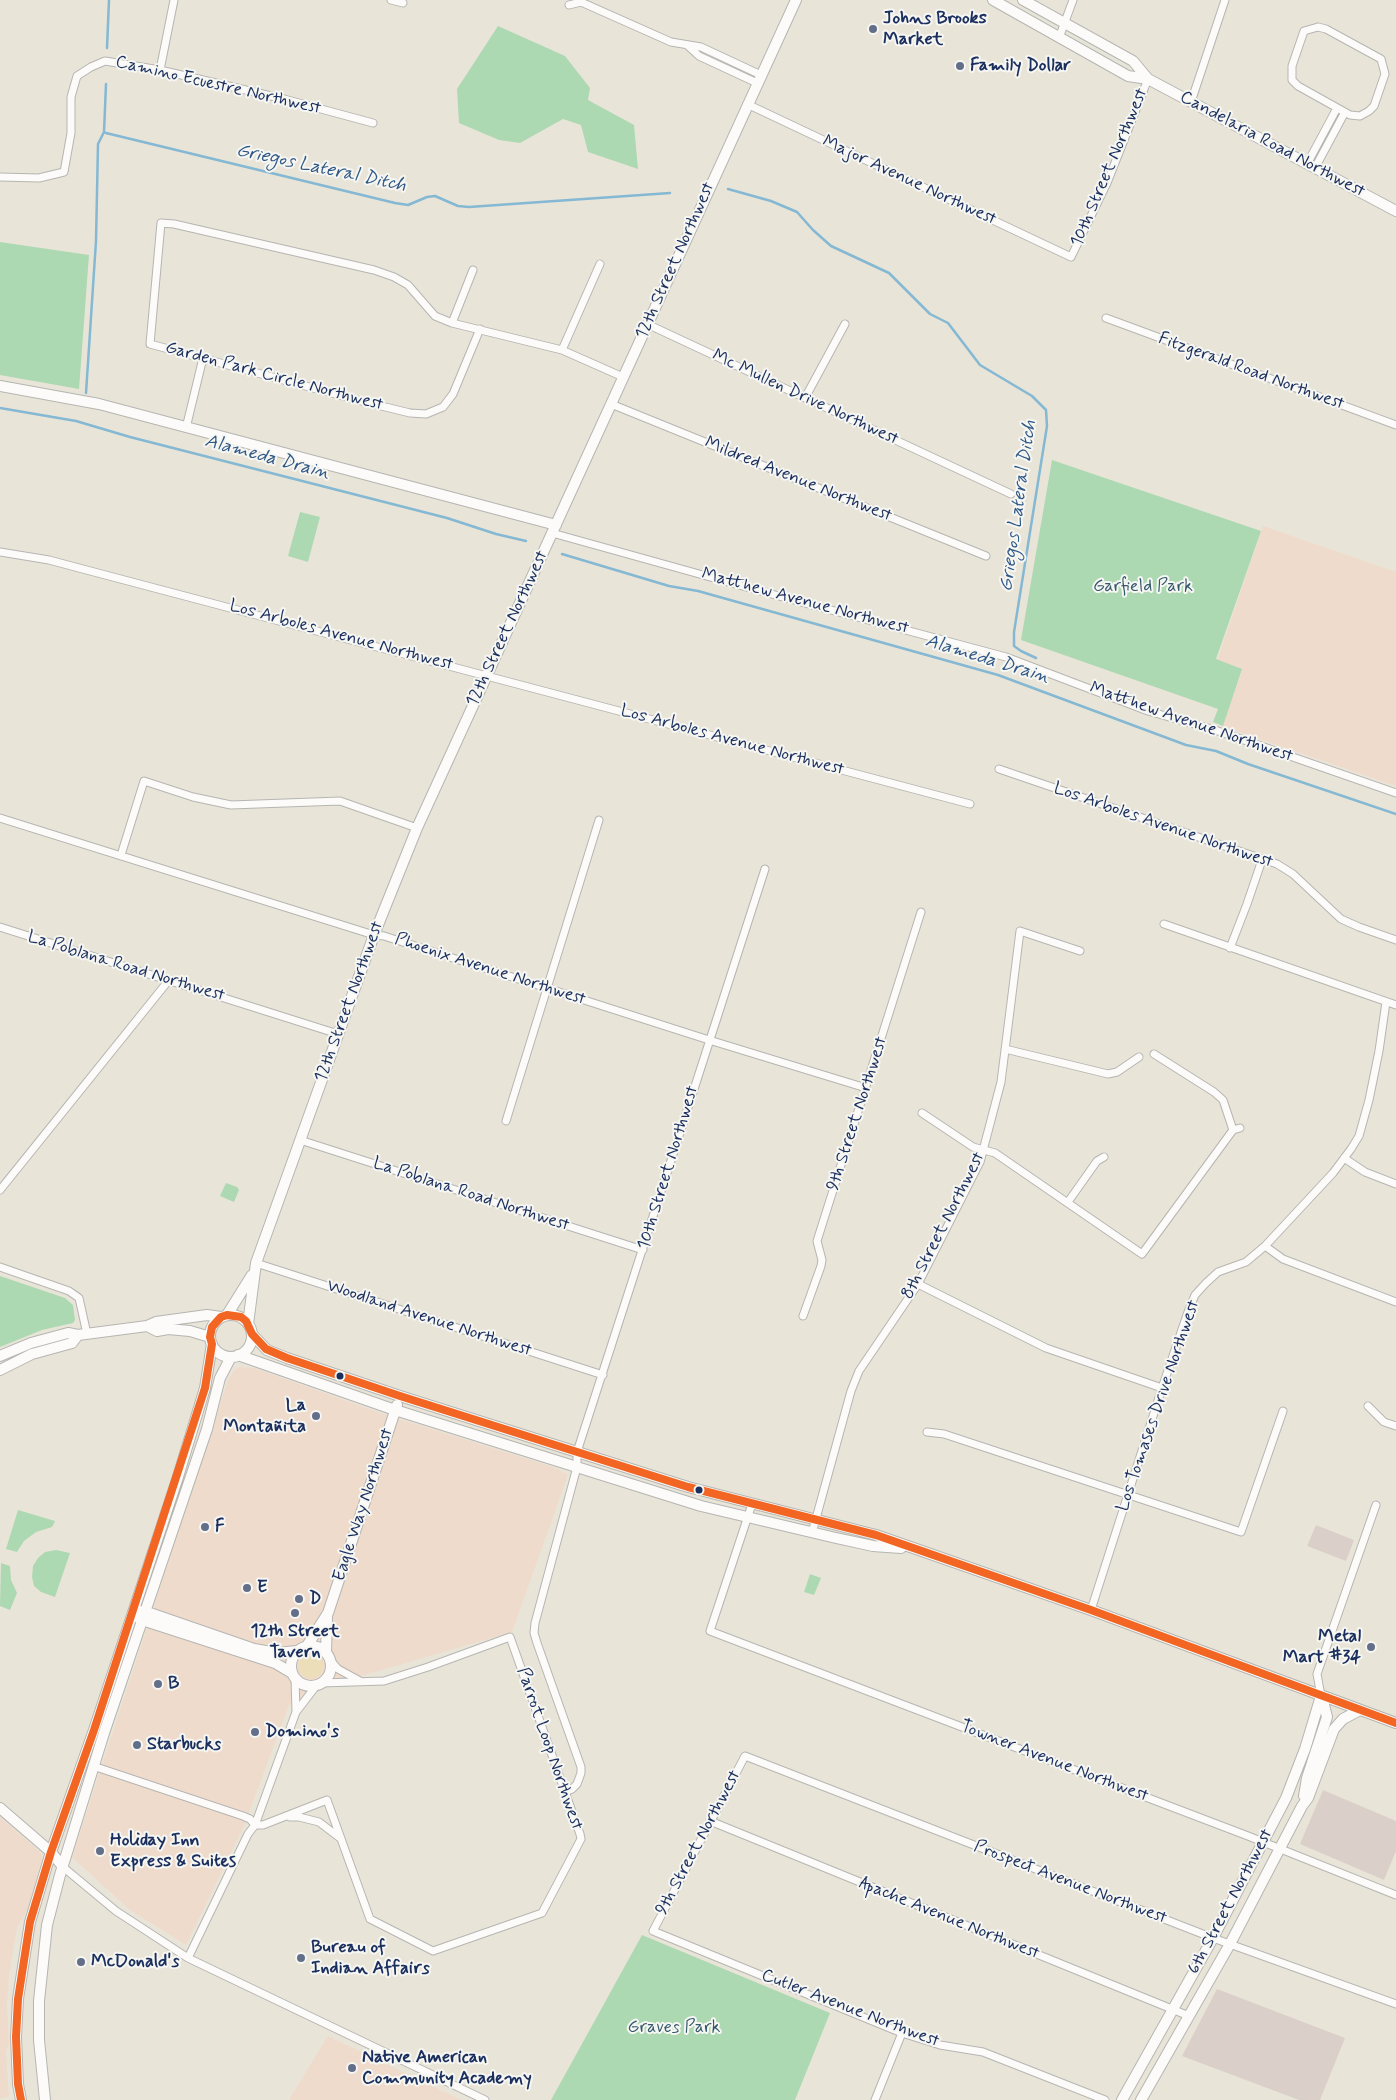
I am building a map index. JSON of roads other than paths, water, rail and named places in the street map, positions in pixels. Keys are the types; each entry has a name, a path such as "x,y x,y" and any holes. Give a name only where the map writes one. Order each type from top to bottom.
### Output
{"main road":[{"name":"12th Street Northwest","path":"224,1316 255,1267 374,935 417,828 796,0"},
{"name":"Candelaria Road Northwest","path":"993,0 1128,76 1148,79 1396,211"},
{"name":"Candelaria Road Northwest","path":"1023,0 1133,61 1148,79"},
{"name":"Matthew Avenue Northwest","path":"0,386 86,401 554,529"},
{"name":"12th Street Northwest","path":"250,1329 255,1267"},
{"path":"0,1356 31,1343 68,1333 82,1334 147,1326 156,1322 207,1315 241,1317 267,1350 276,1354 400,1396 688,1487 876,1535 1091,1610 1396,1723"},
{"path":"21,2100 16,2037 18,1999 27,1938 51,1852 133,1613 205,1388 212,1327 224,1316"},
{"path":"147,1326 157,1331 168,1329 190,1331 211,1341 218,1352 701,1506 873,1546 912,1549"},
{"path":"45,2100 38,2040 40,1987 47,1924 93,1766 206,1429 220,1378 234,1356 248,1347 250,1329"},
{"path":"0,1370 32,1354 72,1343 82,1334"},
{"name":"Eagle Way Northwest","path":"328,1657 328,1613 400,1396"},
{"path":"133,1613 254,1649 277,1653 302,1648 320,1648 328,1657 330,1674 318,1684 304,1685 275,1663 143,1616"},
{"name":"Eagle Way Northwest","path":"302,1648 328,1613"},
{"path":"293,1676 291,1661 302,1648"},
{"name":"6th Street Northwest","path":"1302,1806 1307,1778 1327,1717 1321,1696"},
{"name":"6th Street Northwest","path":"1122,2100 1213,1938 1263,1843 1295,1775 1321,1696"},
{"name":"6th Street Northwest","path":"1141,2100 1230,1944 1279,1849 1308,1798 1334,1729 1343,1719 1360,1710"},
{"path":"0,1808 51,1852 63,1867"}],"street":[{"path":"160,70 174,0"},
{"path":"391,0 403,4"},
{"path":"1059,38 1073,0"},
{"path":"1191,102 1225,0"},
{"path":"569,5 582,2 671,42 686,45 699,56 759,79"},
{"path":"1312,28 1326,29 1381,59 1385,74 1374,106 1360,116 1345,112 1298,86 1292,80 1292,66 1304,31 1312,28"},
{"name":"Camino Ecuestre Northwest","path":"0,176 39,178 64,172 71,133 70,97 78,76 105,61 160,70 284,99 373,123"},
{"name":"10th Street Northwest","path":"1071,257 1107,183 1148,79"},
{"name":"Major Avenue Northwest","path":"747,104 1071,257"},
{"path":"1311,166 1337,108"},
{"path":"1311,166 1345,112"},
{"name":"Garden Park Circle Northwest","path":"452,323 435,316 408,285 394,277 374,270 174,224 161,223 150,344 374,405 410,413 426,414 443,407 453,394 480,329"},
{"path":"562,350 600,264"},
{"path":"473,270 452,323 562,350 623,377"},
{"name":"Fitzgerald Road Northwest","path":"1106,318 1396,425"},
{"name":"Mc Mullen Drive Northwest","path":"647,324 1011,494"},
{"path":"805,398 845,324"},
{"path":"186,428 203,358"},
{"name":"Mildred Avenue Northwest","path":"611,404 986,556"},
{"name":"Matthew Avenue Northwest","path":"554,529 764,592 1006,657 1148,711 1215,730 1396,793"},
{"name":"Los Arboles Avenue Northwest","path":"0,552 49,560 970,804"},
{"name":"Los Arboles Avenue Northwest","path":"999,769 1276,864 1293,874 1341,919 1396,940"},
{"path":"120,855 144,781 193,797 231,804 340,801 417,828"},
{"name":"Phoenix Avenue Northwest","path":"0,818 374,935 384,936 866,1088"},
{"path":"506,1121 599,820"},
{"path":"1230,948 1262,860"},
{"name":"10th Street Northwest","path":"565,1792 577,1784 581,1767 534,1633 577,1467 577,1452 765,869"},
{"name":"9th Street Northwest","path":"803,1316 821,1266 822,1260 818,1241 922,912"},
{"path":"1164,924 1396,1005"},
{"name":"La Poblana Road Northwest","path":"0,927 338,1034"},
{"name":"8th Street Northwest","path":"812,1532 851,1391 859,1371 918,1284 974,1176 984,1150 1001,1082 1020,931 1080,951"},
{"path":"0,1190 169,980"},
{"name":"Los Tomases Drive Northwest","path":"1091,1610 1188,1312 1196,1296 1218,1272 1246,1262 1265,1246 1333,1174 1359,1136 1379,1051 1386,1002"},
{"path":"1005,1049 1108,1074 1117,1072 1139,1057"},
{"path":"922,1113 973,1147 995,1152 1142,1254 1237,1129 1223,1100 1214,1092 1154,1054"},
{"name":"La Poblana Road Northwest","path":"300,1140 643,1250"},
{"path":"1068,1202 1097,1161 1104,1157"},
{"path":"1344,1158 1365,1172 1396,1184"},
{"path":"1265,1246 1283,1258 1396,1302"},
{"path":"0,1267 70,1291 79,1298 82,1334"},
{"name":"Woodland Avenue Northwest","path":"255,1267 603,1375"},
{"path":"918,1284 1046,1348 1162,1388"},
{"path":"1368,1406 1384,1422 1396,1426"},
{"path":"927,1432 944,1434 1242,1532 1283,1411"},
{"path":"747,1518 752,1504"},
{"name":"6th Street Northwest","path":"1321,1696 1317,1674 1376,1505"},
{"name":"Towner Avenue Northwest","path":"747,1518 710,1631 1396,1895"},
{"name":"Parrot Loop Northwest","path":"255,1825 263,1825 327,1800 370,1918 433,1951 542,1914 581,1839 510,1637 428,1668 384,1681 363,1682"},
{"path":"328,1657 338,1668 363,1682"},
{"path":"293,1676 296,1712"},
{"path":"188,1958 248,1834 255,1825 296,1712 318,1684 363,1682"},
{"name":"9th Street Northwest","path":"653,1931 745,1756"},
{"name":"Prospect Avenue Northwest","path":"745,1756 1213,1938 1396,2004"},
{"path":"93,1766 243,1816 250,1819 255,1825"},
{"path":"282,1818 299,1817 315,1820 328,1827 342,1840"},
{"name":"Apache Avenue Northwest","path":"710,1821 1189,2016"},
{"path":"63,1867 116,1911 188,1958 486,2100"},
{"name":"Cutler Avenue Northwest","path":"653,1931 902,2033 940,2045 983,2052 1106,2100"},
{"path":"875,2100 902,2033"}],"waterway":[{"name":"Griegos Lateral Ditch","path":"107,48 109,0"},
{"name":"Griegos Lateral Ditch","path":"106,84 104,132 106,133 395,203 408,205 427,197 435,196 458,206 469,207 670,193"},
{"path":"86,393 96,241 98,144 104,132"},
{"name":"Griegos Lateral Ditch","path":"728,189 771,201 797,212 831,246 889,273 930,314 948,323 980,365 1032,396 1046,410 1047,426 1014,632 1014,646 1036,658"},
{"name":"Alameda Drain","path":"0,408 76,421 130,437 447,518 496,534 526,541"},
{"name":"Alameda Drain","path":"562,554 669,586 698,591 998,675 1186,745 1216,751 1248,764 1396,814"}],"place":[{"name":"Johns Brooks Market","path":"873,29"},
{"name":"Family Dollar","path":"960,66"},
{"name":"La Montañita","path":"316,1416"},
{"name":"F","path":"205,1527"},
{"name":"E","path":"247,1588"},
{"name":"D","path":"299,1599"},
{"name":"12th Street Tavern","path":"295,1613"},
{"name":"Metal Mart #34","path":"1371,1647"},
{"name":"B","path":"158,1684"},
{"name":"Domino's","path":"255,1732"},
{"name":"Starbucks","path":"137,1745"},
{"name":"Holiday Inn Express & Suites","path":"100,1851"},
{"name":"Bureau of Indian Affairs","path":"301,1958"},
{"name":"McDonald's","path":"81,1962"},
{"name":"Native American Community Academy","path":"352,2068"}],"park label":[{"name":"Garfield Park","path":"1143,587"},
{"name":"Graves Park","path":"674,2028"}]}
